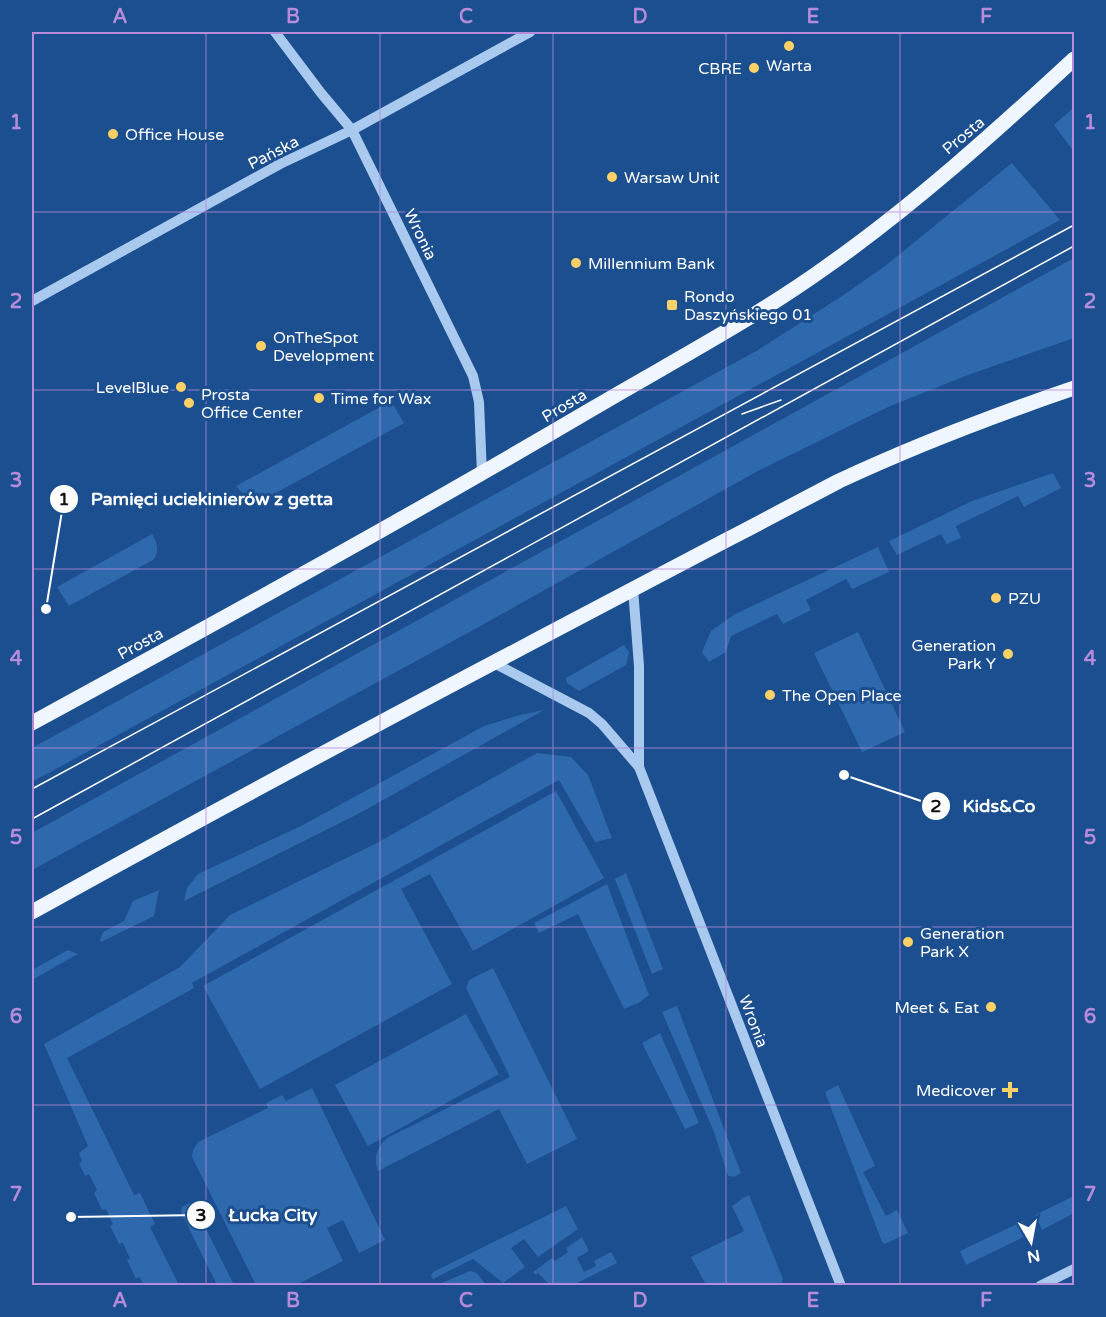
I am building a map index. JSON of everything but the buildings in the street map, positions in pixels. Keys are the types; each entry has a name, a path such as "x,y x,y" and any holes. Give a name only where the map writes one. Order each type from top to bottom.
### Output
{"main road":[{"name":"Prosta","path":"32,723 482,474 775,301 827,267 901,212 1005,123 1074,59"},
{"path":"32,912 179,830 492,662 839,480 1003,413 1074,388"}],"street":[{"name":"Wronia","path":"275,32 352,130 473,376 478,402 482,474"},
{"name":"Pańska","path":"32,301 280,164 352,130 530,32"},
{"name":"Wronia","path":"633,589 639,666 639,767"},
{"name":"Wronia","path":"492,662 589,713 602,724 639,767 841,1286"},
{"path":"1040,1286 1074,1269"}],"shaded area":[{"path":"1074,109 1074,152 1054,125"},
{"path":"1012,163 1060,220 32,782 32,748 758,350 885,266"},
{"path":"1074,258 1074,338 968,375 888,407 756,472 475,629 32,870 32,833"},
{"path":"391,401 404,423 261,501 253,500 236,486"},
{"path":"1053,473 1061,488 1024,507 1018,496 956,526 961,538 947,544 941,534 897,555 889,541 972,501"},
{"path":"152,534 157,547 153,560 69,606 57,587"},
{"path":"878,547 889,572 852,589 846,579 806,600 811,610 783,624 777,614 731,636 726,652 709,662 702,652 711,631 735,614"},
{"path":"858,632 905,732 862,752 814,653"},
{"path":"624,645 629,652 626,665 579,691 567,683 566,678"},
{"path":"544,710 358,814 184,901 187,888 198,874 303,825 484,726"},
{"path":"537,753 571,757 588,775 612,838 595,842 559,780 192,983 194,988 67,1058 134,1195 140,1193 155,1224 150,1227 179,1285 144,1285 139,1277 136,1279 127,1260 130,1259 123,1243 119,1244 110,1226 113,1224 106,1209 102,1210 94,1193 97,1190 89,1174 85,1176 79,1163 82,1162 79,1153 88,1146 44,1044 180,967 230,915 375,844"},
{"path":"556,791 604,878 473,951 430,874 401,889 452,984 260,1089 203,986"},
{"path":"626,873 663,969 652,974 615,879"},
{"path":"607,884 649,995 624,1009 578,914 539,933 534,923"},
{"path":"159,890 154,916 101,942 103,932 124,921 133,901"},
{"path":"68,950 78,954 32,980 32,970"},
{"path":"493,968 577,1139 527,1164 499,1109 378,1171 377,1153 387,1138 510,1077 466,988 469,980"},
{"path":"677,1006 741,1173 734,1177 728,1176 714,1132 662,1012"},
{"path":"466,1014 499,1074 368,1146 335,1085"},
{"path":"660,1033 699,1123 685,1129 642,1043"},
{"path":"838,1085 875,1166 863,1172 886,1216 897,1210 908,1233 885,1244 882,1242 825,1092"},
{"path":"312,1088 385,1240 359,1253 343,1220 327,1228 343,1261 296,1285 256,1285 192,1157 193,1150 198,1142 268,1108 266,1103 282,1095 286,1101"},
{"path":"749,1195 783,1279 781,1285 706,1285 691,1257 744,1231 732,1206"},
{"path":"1074,1196 1074,1213 1042,1230 1035,1215"},
{"path":"189,1203 194,1205 234,1285 217,1285 181,1212 182,1207"},
{"path":"566,1206 578,1229 538,1257 524,1239 511,1248 525,1267 503,1283 473,1259 433,1279 431,1275 433,1272"},
{"path":"1023,1221 1030,1234 966,1265 960,1251"},
{"path":"582,1237 589,1251 577,1258 584,1272 596,1266 594,1261 611,1252 617,1263 573,1285 549,1285 538,1273 536,1275 533,1272 552,1258 555,1261 568,1252 566,1248"},
{"path":"470,1271 477,1273 486,1285 437,1285"}],"tram line":[{"path":"32,789 1074,225"},
{"path":"32,819 1074,246"},
{"path":"742,414 781,400"}],"place":[{"name":"Warta","path":"789,46"},
{"name":"CBRE","path":"754,68"},
{"name":"Office House","path":"113,134"},
{"name":"Warsaw Unit","path":"612,177"},
{"name":"Millennium Bank","path":"576,263"},
{"name":"Rondo Daszyńskiego 01","path":"672,305"},
{"name":"OnTheSpot Development","path":"261,346"},
{"name":"LevelBlue","path":"181,387"},
{"name":"Time for Wax","path":"319,398"},
{"name":"Prosta Office Center","path":"189,403"},
{"name":"PZU","path":"996,598"},
{"name":"Pamięci uciekinierów z getta","path":"46,609"},
{"name":"Generation Park Y","path":"1008,654"},
{"name":"The Open Place","path":"770,695"},
{"name":"Kids&Co","path":"844,775"},
{"name":"Generation Park X","path":"908,942"},
{"name":"Meet & Eat","path":"991,1007"},
{"name":"Medicover","path":"1010,1090"},
{"name":"Łucka City","path":"71,1217"}]}
